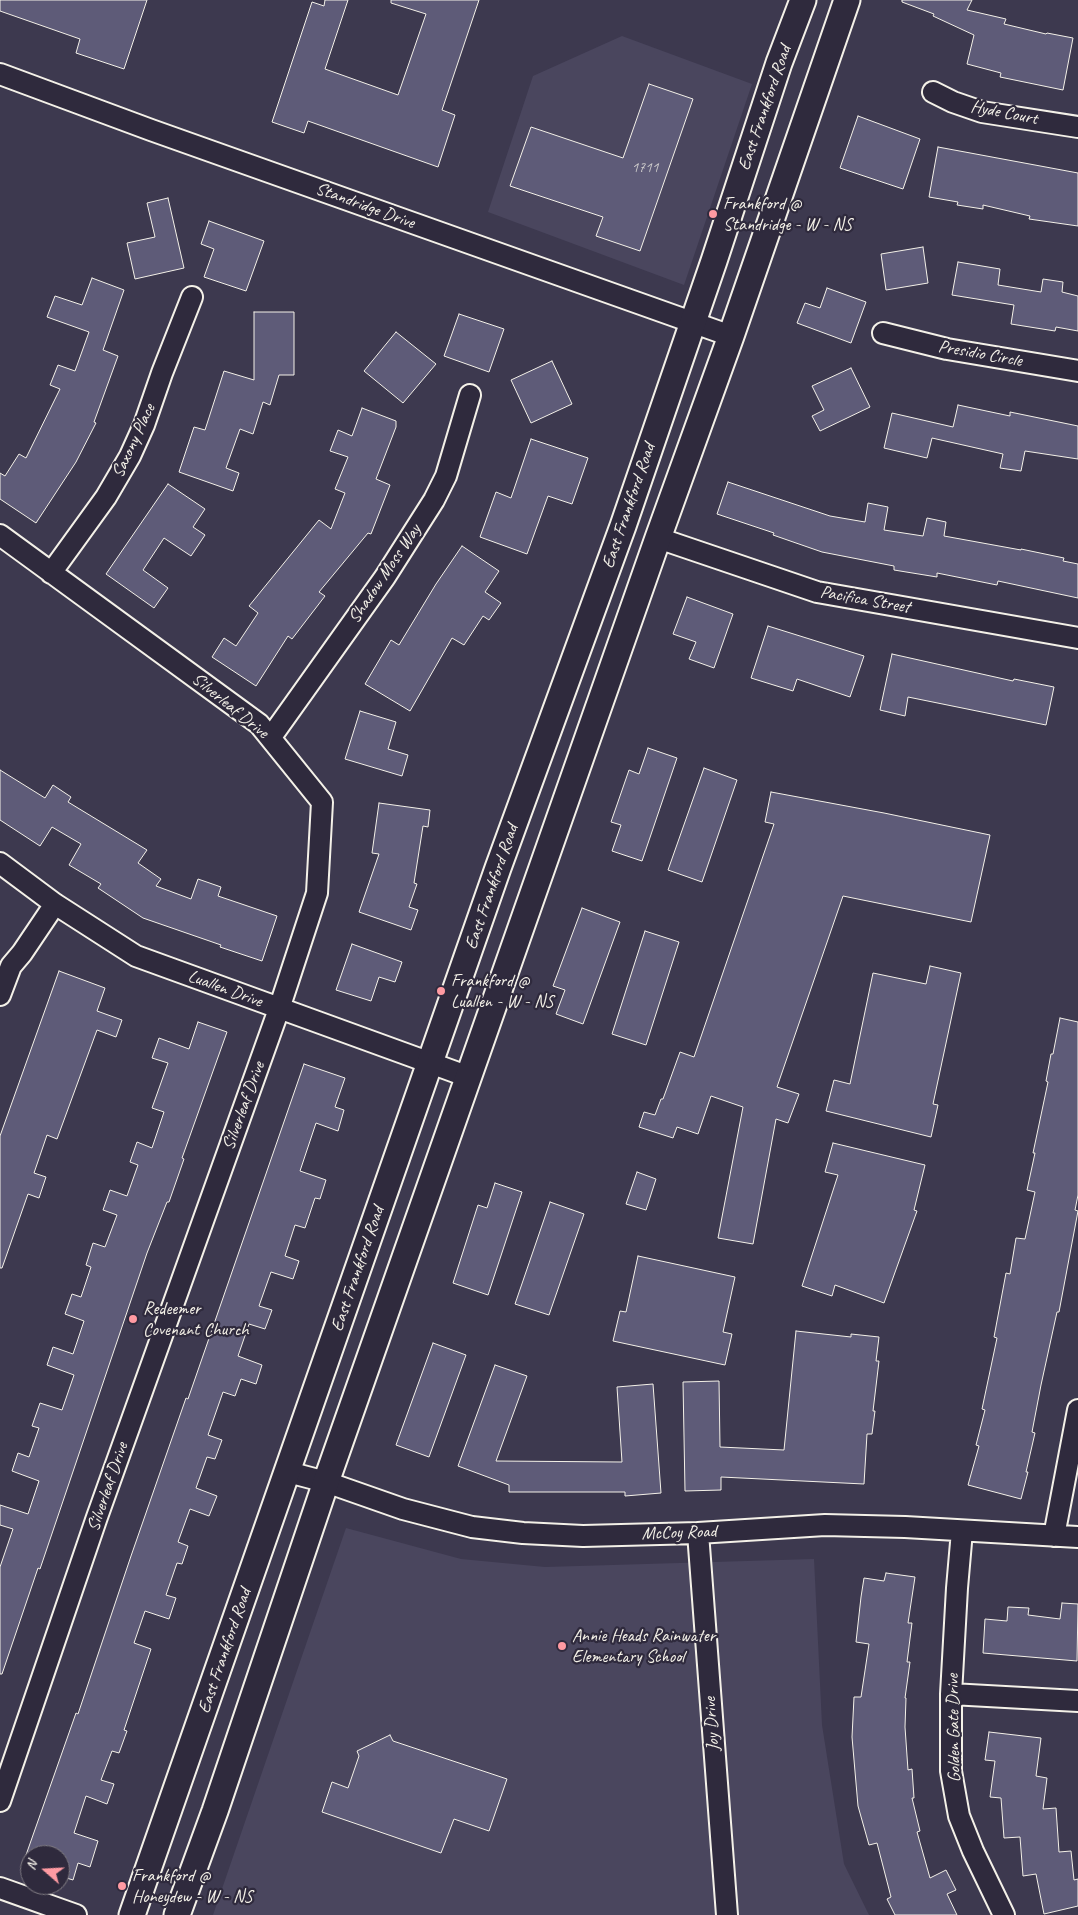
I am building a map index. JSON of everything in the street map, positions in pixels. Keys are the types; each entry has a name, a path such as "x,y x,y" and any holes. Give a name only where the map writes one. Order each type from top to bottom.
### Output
{"main road":[{"name":"East Frankford Road","path":"132,1915 498,868 623,526 803,0"},
{"path":"177,1915 215,1810 326,1482 658,538 731,336 847,0"}],"street":[{"name":"Standridge Drive","path":"0,74 160,133 731,336"},
{"name":"Hyde Court","path":"933,92 953,102 982,112 1078,127"},
{"name":"Saxony Place","path":"51,572 106,497 130,456 144,425 192,297"},
{"name":"Presidio Circle","path":"883,332 947,349 1078,371"},
{"name":"Shadow Moss Way","path":"270,737 385,577 434,500 446,476 470,395"},
{"name":"Silverleaf Drive","path":"0,534 251,719 270,737 322,802 316,893 279,1009 97,1517 0,1801"},
{"name":"Pacifica Street","path":"658,538 817,592 1078,638"},
{"name":"Luallen Drive","path":"0,863 55,904 136,956 469,1077"},
{"path":"0,995 11,966 55,904"},
{"path":"1054,1536 1078,1410"},
{"name":"McCoy Road","path":"288,1472 326,1482 403,1509 472,1527 523,1533 583,1536 698,1533 825,1525 905,1527 1078,1537"},
{"name":"Golden Gate Drive","path":"962,1531 951,1694 951,1771 959,1816 973,1851 1004,1915"},
{"name":"Joy Drive","path":"698,1533 727,1915"},
{"path":"951,1694 1078,1701"},
{"path":"0,1888 76,1915"}],"shaded area":[{"path":"622,36 752,84 684,285 488,212 533,76"},
{"name":"Annie Heads Rainwater Elementary School","path":"346,1528 461,1559 545,1567 814,1559 822,1725 844,1864 869,1915 213,1915"}],"building":[{"path":"0,0 147,0 124,69 76,53 80,39 0,11"},
{"path":"325,0 348,0 325,69 398,95 426,14 391,3 391,0 479,0 442,110 455,115 438,167 308,121 304,133 272,122 312,2 324,6"},
{"path":"902,0 972,0 967,10 1006,19 1004,24 1073,38 1063,90 1000,77 1001,73 967,64 974,35 933,16 934,14 902,2"},
{"path":"649,84 693,99 640,251 596,236 603,217 510,186 531,127 623,158"},
{"path":"858,116 920,139 903,189 840,168"},
{"path":"938,147 1078,173 1078,226 1029,219 1030,216 983,205 983,209 957,205 958,202 929,197"},
{"path":"168,198 184,268 135,279 127,243 155,237 147,203"},
{"path":"209,221 264,241 246,291 204,277 214,249 201,244"},
{"path":"923,247 928,283 886,290 881,254"},
{"path":"958,262 1000,269 998,285 1041,292 1043,279 1063,282 1062,292 1078,296 1078,331 1056,327 1055,331 1011,324 1014,305 952,295"},
{"path":"92,278 124,290 103,350 118,356 94,422 96,423 76,462 36,523 0,499 0,473 5,476 19,454 26,458 60,389 50,385 58,365 75,371 89,332 47,317 55,296 82,305"},
{"path":"827,288 866,302 851,343 797,323 805,303 820,308"},
{"path":"254,312 294,312 294,375 279,375 270,405 263,402 253,434 240,429 226,468 239,473 233,491 179,472 194,427 205,430 224,371 254,380"},
{"path":"459,314 504,329 489,372 444,356"},
{"path":"396,332 436,364 403,403 364,371"},
{"path":"552,361 572,404 531,423 511,380"},
{"path":"851,368 870,407 820,431 812,416 824,410 812,386"},
{"path":"958,405 1010,416 1010,412 1078,426 1078,459 1025,451 1021,471 1000,468 1003,454 932,438 927,458 884,448 892,413 953,427"},
{"path":"362,408 396,421 396,427 376,479 390,485 371,534 368,533 319,592 325,596 292,639 288,636 256,686 212,657 224,638 236,646 258,613 249,606 319,520 331,529 345,493 335,489 348,457 330,451 338,430 352,436"},
{"path":"531,439 588,458 572,504 548,496 527,554 480,537 496,492 511,498"},
{"path":"728,482 830,516 865,522 868,503 888,507 884,530 923,536 927,518 946,522 944,536 1064,558 1063,561 1078,564 1078,598 998,581 997,585 937,573 937,577 894,570 894,566 822,552 773,535 774,533 717,514"},
{"path":"168,484 205,509 193,527 205,535 191,556 164,538 143,570 168,588 154,608 106,574"},
{"path":"462,546 499,571 485,592 501,603 489,620 483,616 464,645 452,638 410,711 365,684 391,640 399,645 436,584"},
{"path":"687,597 733,614 714,668 689,659 696,642 673,634"},
{"path":"768,626 864,656 850,697 797,679 793,691 751,678"},
{"path":"892,654 1013,681 1014,679 1054,687 1046,725 908,697 905,716 880,710"},
{"path":"360,711 396,722 388,749 408,755 402,776 345,759"},
{"path":"648,748 677,758 642,861 612,851 621,825 611,822 629,770 639,774"},
{"path":"704,768 737,780 702,882 668,870"},
{"path":"0,770 45,798 53,785 71,797 68,802 147,850 138,863 161,879 156,886 191,899 198,879 221,887 218,896 277,916 262,961 143,918 98,888 101,884 69,865 81,844 52,827 40,846 0,820"},
{"path":"771,792 990,835 971,922 843,896 777,1087 799,1094 788,1123 776,1119 753,1244 718,1238 743,1107 711,1096 698,1134 677,1127 673,1138 639,1127 644,1112 655,1115 661,1099 663,1099 680,1052 694,1057 774,824 765,822"},
{"path":"379,803 430,810 428,827 423,826 414,883 417,884 409,907 418,910 411,930 359,912 379,854 372,853"},
{"path":"582,908 620,922 583,1024 556,1014 565,990 553,986"},
{"path":"645,931 679,942 646,1045 612,1034"},
{"path":"352,944 402,962 395,982 379,977 371,1001 336,990"},
{"path":"930,966 961,973 933,1104 938,1105 931,1137 826,1111 834,1080 850,1084 873,973 926,984"},
{"path":"59,971 105,988 97,1011 122,1020 116,1037 97,1030 57,1139 47,1135 34,1173 46,1177 39,1198 28,1194 2,1268 0,1268 0,1136"},
{"path":"1060,1018 1078,1022 1078,1195 1075,1210 1078,1211 1059,1312 1057,1312 1041,1385 1032,1432 1035,1433 1021,1499 968,1485 979,1446 976,1445 985,1410 982,1409 997,1338 994,1337 1006,1273 1010,1274 1016,1238 1025,1239 1035,1192 1027,1190 1048,1082 1046,1081 1051,1054 1053,1054"},
{"path":"198,1022 227,1032 182,1158 184,1159 169,1202 167,1202 147,1253 40,1569 38,1568 2,1674 0,1674 0,1567 13,1529 0,1525 0,1505 28,1514 39,1481 12,1471 18,1453 29,1457 39,1428 32,1426 40,1403 62,1410 74,1375 47,1365 53,1347 73,1354 84,1321 65,1314 72,1294 81,1297 91,1267 86,1265 93,1243 105,1247 117,1215 103,1210 110,1190 127,1196 138,1165 130,1162 137,1142 152,1148 164,1112 152,1108 168,1063 152,1058 159,1038 189,1049"},
{"path":"304,1064 345,1078 335,1107 344,1110 338,1131 316,1123 300,1171 326,1180 320,1199 315,1198 305,1228 295,1225 285,1256 299,1261 293,1279 271,1272 259,1306 272,1310 265,1329 249,1324 238,1356 262,1365 256,1384 241,1379 235,1396 223,1392 208,1435 222,1440 215,1459 207,1457 196,1488 217,1496 209,1516 190,1509 178,1542 188,1546 182,1564 177,1563 166,1595 176,1598 169,1619 145,1611 134,1643 151,1649 124,1730 127,1731 119,1753 112,1751 101,1780 114,1784 107,1804 86,1796 74,1833 98,1841 90,1867 78,1863 73,1880 70,1879 70,1845 30,1845 76,1713 78,1714 186,1398 188,1399"},
{"path":"833,1143 925,1165 914,1210 917,1211 884,1303 835,1285 832,1296 802,1286 838,1175 825,1172"},
{"path":"637,1172 656,1179 646,1210 626,1204"},
{"path":"495,1183 522,1192 488,1295 453,1283 478,1205 487,1208"},
{"path":"550,1202 584,1214 549,1315 515,1304"},
{"path":"638,1256 735,1277 723,1332 732,1334 725,1365 613,1341 620,1311 626,1312"},
{"path":"796,1331 851,1337 851,1334 879,1337 876,1361 879,1361 873,1411 875,1411 872,1434 867,1434 864,1484 721,1477 721,1490 685,1491 683,1382 719,1381 720,1447 784,1450"},
{"path":"433,1343 466,1355 429,1457 396,1445"},
{"path":"495,1365 527,1376 496,1461 622,1462 617,1387 653,1384 661,1493 625,1496 625,1492 509,1492 509,1485 458,1466"},
{"path":"886,1573 915,1577 908,1623 912,1623 907,1662 910,1662 905,1698 908,1770 912,1769 914,1798 912,1798 920,1831 917,1832 930,1878 946,1870 956,1890 947,1894 957,1915 895,1915 887,1899 891,1897 877,1843 869,1845 858,1806 852,1737 854,1697 861,1697 869,1644 856,1642 861,1597 864,1578 884,1581"},
{"path":"1062,1603 1078,1604 1077,1661 983,1653 985,1619 1007,1621 1008,1607 1029,1608 1028,1615 1060,1619"},
{"path":"989,1732 1041,1738 1036,1776 1047,1778 1043,1809 1056,1808 1059,1852 1071,1851 1074,1880 1078,1879 1078,1906 1044,1914 1036,1874 1023,1876 1020,1837 1004,1838 1001,1798 990,1797 995,1761 985,1760"},
{"path":"390,1735 393,1741 507,1779 489,1831 454,1819 441,1853 322,1812 332,1782 348,1788 359,1756 357,1751"}],"place":[{"name":"Frankford @ Standridge - W - NS","path":"713,214"},
{"name":"Frankford @ Luallen - W - NS","path":"441,991"},
{"name":"Redeemer Covenant Church","path":"133,1319"},
{"name":"Annie Heads Rainwater Elementary School","path":"562,1646"},
{"name":"Frankford @ Honeydew - W - NS","path":"122,1886"}]}
